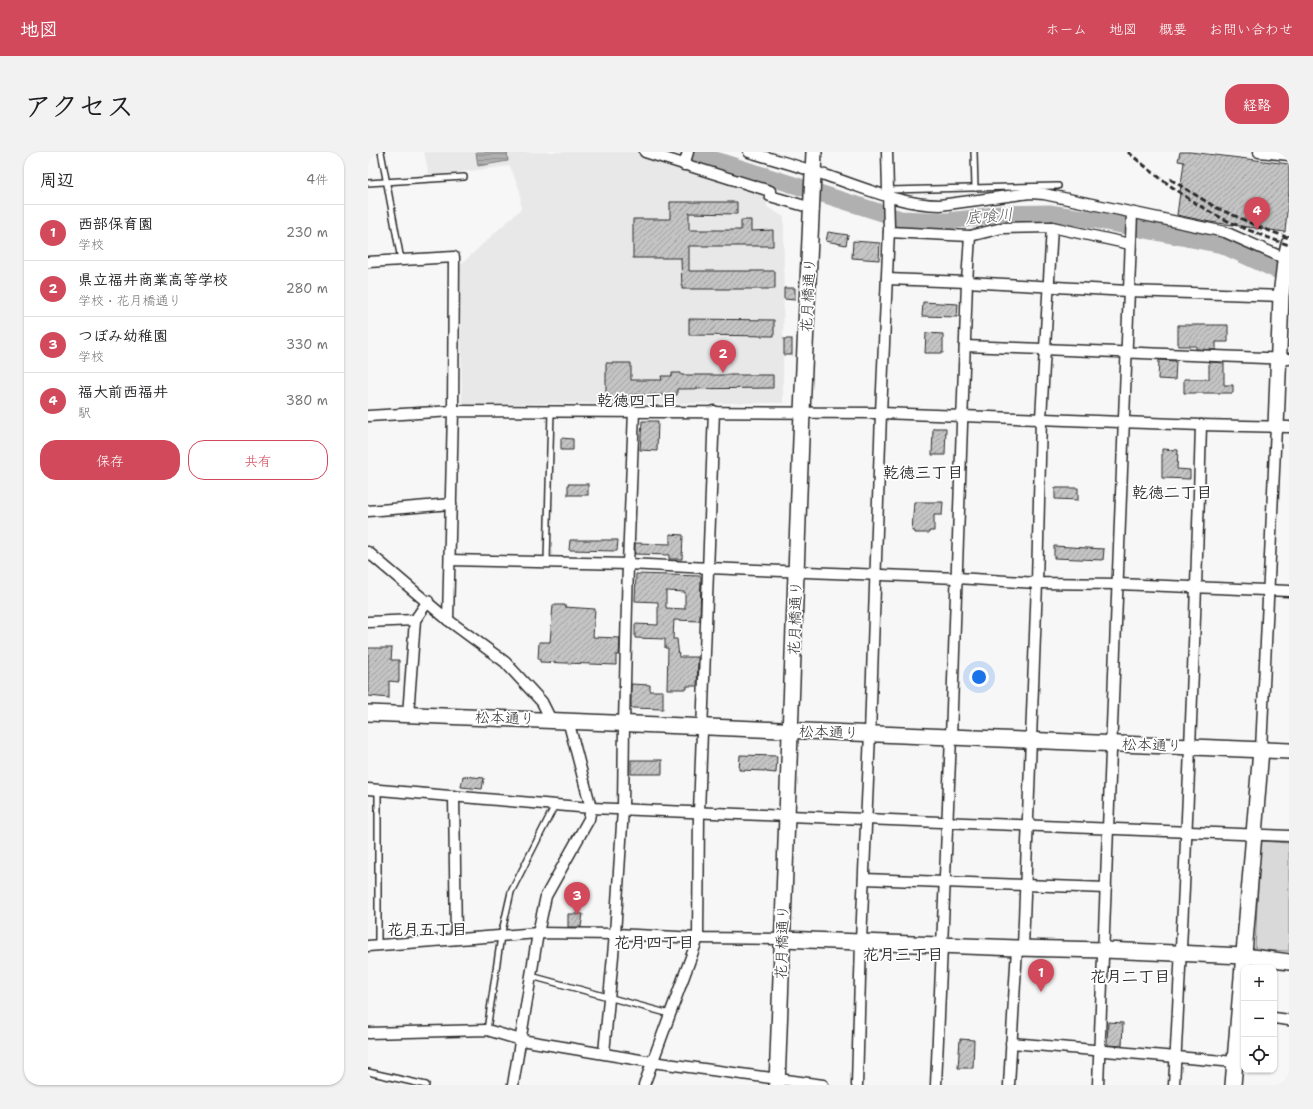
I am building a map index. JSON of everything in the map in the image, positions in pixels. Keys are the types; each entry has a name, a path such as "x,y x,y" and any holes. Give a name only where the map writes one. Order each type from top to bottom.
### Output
{"street":[{"path":"645,152 770,191 770,196 812,204"},
{"path":"684,165 688,152"},
{"path":"749,152 889,196 928,205 940,205 1030,193 1044,194 1225,232 1287,255 1282,292 1284,359 1282,427 1269,590 1261,750 1244,956 1242,1001"},
{"name":"花月橋通り","path":"777,1082 802,412 814,152"},
{"path":"857,1085 861,941 889,231 887,152"},
{"path":"1259,152 1289,155"},
{"path":"1098,1085 1118,584 1125,353 1132,213"},
{"path":"889,231 970,236 1002,228 1052,227 1130,244"},
{"path":"1009,1085 1026,885 1032,740 1041,418 1052,227"},
{"path":"936,1085 948,822 962,415 970,236"},
{"path":"368,262 454,257 453,411 448,620"},
{"path":"887,279 1128,291 1282,292"},
{"path":"965,346 1284,359"},
{"path":"368,416 453,411 802,412 962,415 1201,426 1282,427"},
{"path":"604,1053 615,934 623,809 628,564 634,411"},
{"path":"644,1085 698,938 699,812 714,411"},
{"path":"1174,1085 1187,832 1197,588 1201,426"},
{"path":"368,511 451,504"},
{"path":"368,552 448,620 505,662 542,702 551,720"},
{"path":"450,560 628,564 957,578 1037,583 1118,584 1289,591"},
{"path":"408,715 415,620 428,602"},
{"path":"368,622 415,620"},
{"name":"松本通り","path":"368,713 568,720 702,727 1289,751"},
{"path":"513,1085 538,933 546,896 589,819 591,808 568,720"},
{"path":"373,790 591,808 1289,836"},
{"path":"454,796 456,939"},
{"path":"864,879 1106,888"},
{"path":"373,945 538,933 615,934 698,938 782,938 1181,953 1244,956 1289,962"},
{"path":"1277,1018 1289,1020"},
{"path":"1234,1085 1235,1062 1241,1022"},
{"path":"368,1033 487,1030 521,1040 652,1062 777,1082 823,1085"},
{"path":"1012,1043 1235,1062"}],"lane":[{"path":"381,152 401,260"},
{"path":"974,152 974,188"},
{"path":"368,183 464,177"},
{"path":"889,196 974,188 1058,186"},
{"path":"547,562 551,411"},
{"path":"373,790 373,945"},
{"path":"487,1030 501,936 511,892 555,805"},
{"path":"531,976 670,1014"},
{"path":"368,1072 426,1085"}],"shaded area":[{"path":"424,152 638,152 768,193 767,207 784,217 783,403 462,404 460,265 521,209 520,191 510,166 429,176"},
{"path":"476,152 507,152 508,161 478,166"},
{"path":"1260,841 1289,843 1289,951 1255,950"}],"building":[{"path":"1180,152 1289,164 1289,191 1285,232 1210,222 1177,215 1184,162 1178,161"},
{"path":"670,202 737,202 737,214 689,213 689,230 741,230 741,220 751,220 751,231 773,230 773,246 689,246 689,271 775,271 775,289 682,289 681,258 633,258 633,219 670,219"},
{"path":"828,232 848,235 846,245 826,241"},
{"path":"853,241 880,243 879,260 852,258"},
{"path":"784,288 795,288 795,300 784,299"},
{"path":"923,302 958,304 957,317 922,316"},
{"path":"689,319 774,320 774,336 689,335"},
{"path":"1178,325 1228,325 1228,342 1216,342 1216,350 1196,349 1196,346 1178,346"},
{"path":"926,333 943,334 943,353 925,353"},
{"path":"784,339 792,339 792,355 784,355"},
{"path":"1159,360 1176,361 1175,380 1158,379"},
{"path":"1209,362 1224,363 1224,385 1233,385 1233,393 1184,393 1184,379 1209,379"},
{"path":"606,363 631,363 631,380 662,380 661,376 672,376 672,373 681,373 681,375 773,375 773,388 677,389 677,395 631,395 631,400 606,401"},
{"path":"642,421 658,421 657,451 640,450"},
{"path":"933,428 946,428 945,455 932,455"},
{"path":"561,438 573,439 573,450 561,450"},
{"path":"1162,449 1178,450 1177,469 1190,470 1190,479 1162,478"},
{"path":"568,484 588,484 588,495 568,495"},
{"path":"1055,488 1078,488 1078,500 1055,499"},
{"path":"914,502 943,502 942,515 934,515 934,531 929,531 929,533 915,533 915,531 912,531"},
{"path":"670,534 683,535 682,559 669,559 669,555 635,554 635,543 670,544"},
{"path":"570,540 618,540 617,551 569,550"},
{"path":"1054,546 1104,549 1103,560 1054,558"},
{"path":"636,574 701,576 700,621 674,620 673,639 677,639 679,657 698,657 697,686 687,686 687,689 667,689 668,648 665,648 665,639 635,638 635,624 658,625 658,602 635,601","holes":["666,591 685,592 685,609 666,608"]},
{"path":"553,605 595,609 593,637 620,638 619,655 616,655 616,665 540,662 540,659 538,659 539,642 550,642"},
{"path":"368,648 392,648 391,660 399,660 399,682 389,681 389,698 368,696"},
{"path":"631,684 650,685 650,691 663,691 663,709 632,708"},
{"path":"740,755 777,756 776,773 739,770"},
{"path":"631,760 662,760 662,774 631,774"},
{"path":"463,776 484,778 482,789 461,787"},
{"path":"568,914 583,914 581,927 568,927"},
{"path":"1108,1022 1123,1023 1122,1046 1107,1045"},
{"path":"960,1039 974,1040 973,1068 958,1068"}],"waterway":[{"name":"底喰川","path":"690,152 901,219 947,221 1001,214 1049,213 1095,220 1222,245 1289,276"}],"railway":[{"path":"1128,152 1168,184 1212,213 1230,222 1289,245"},
{"path":"1170,179 1215,207 1262,228 1289,238"}],"place":[{"name":"福大前西福井","path":"1257,230"},
{"name":"県立福井商業高等学校","path":"723,373"},
{"name":"つぼみ幼稚園","path":"577,915"},
{"name":"西部保育園","path":"1041,992"}],"district":[{"name":"乾徳四丁目","path":"637,400"},
{"name":"乾徳三丁目","path":"923,472"},
{"name":"乾徳二丁目","path":"1172,492"},
{"name":"花月五丁目","path":"427,929"},
{"name":"花月四丁目","path":"654,942"},
{"name":"花月三丁目","path":"903,954"},
{"name":"花月二丁目","path":"1130,976"}]}
